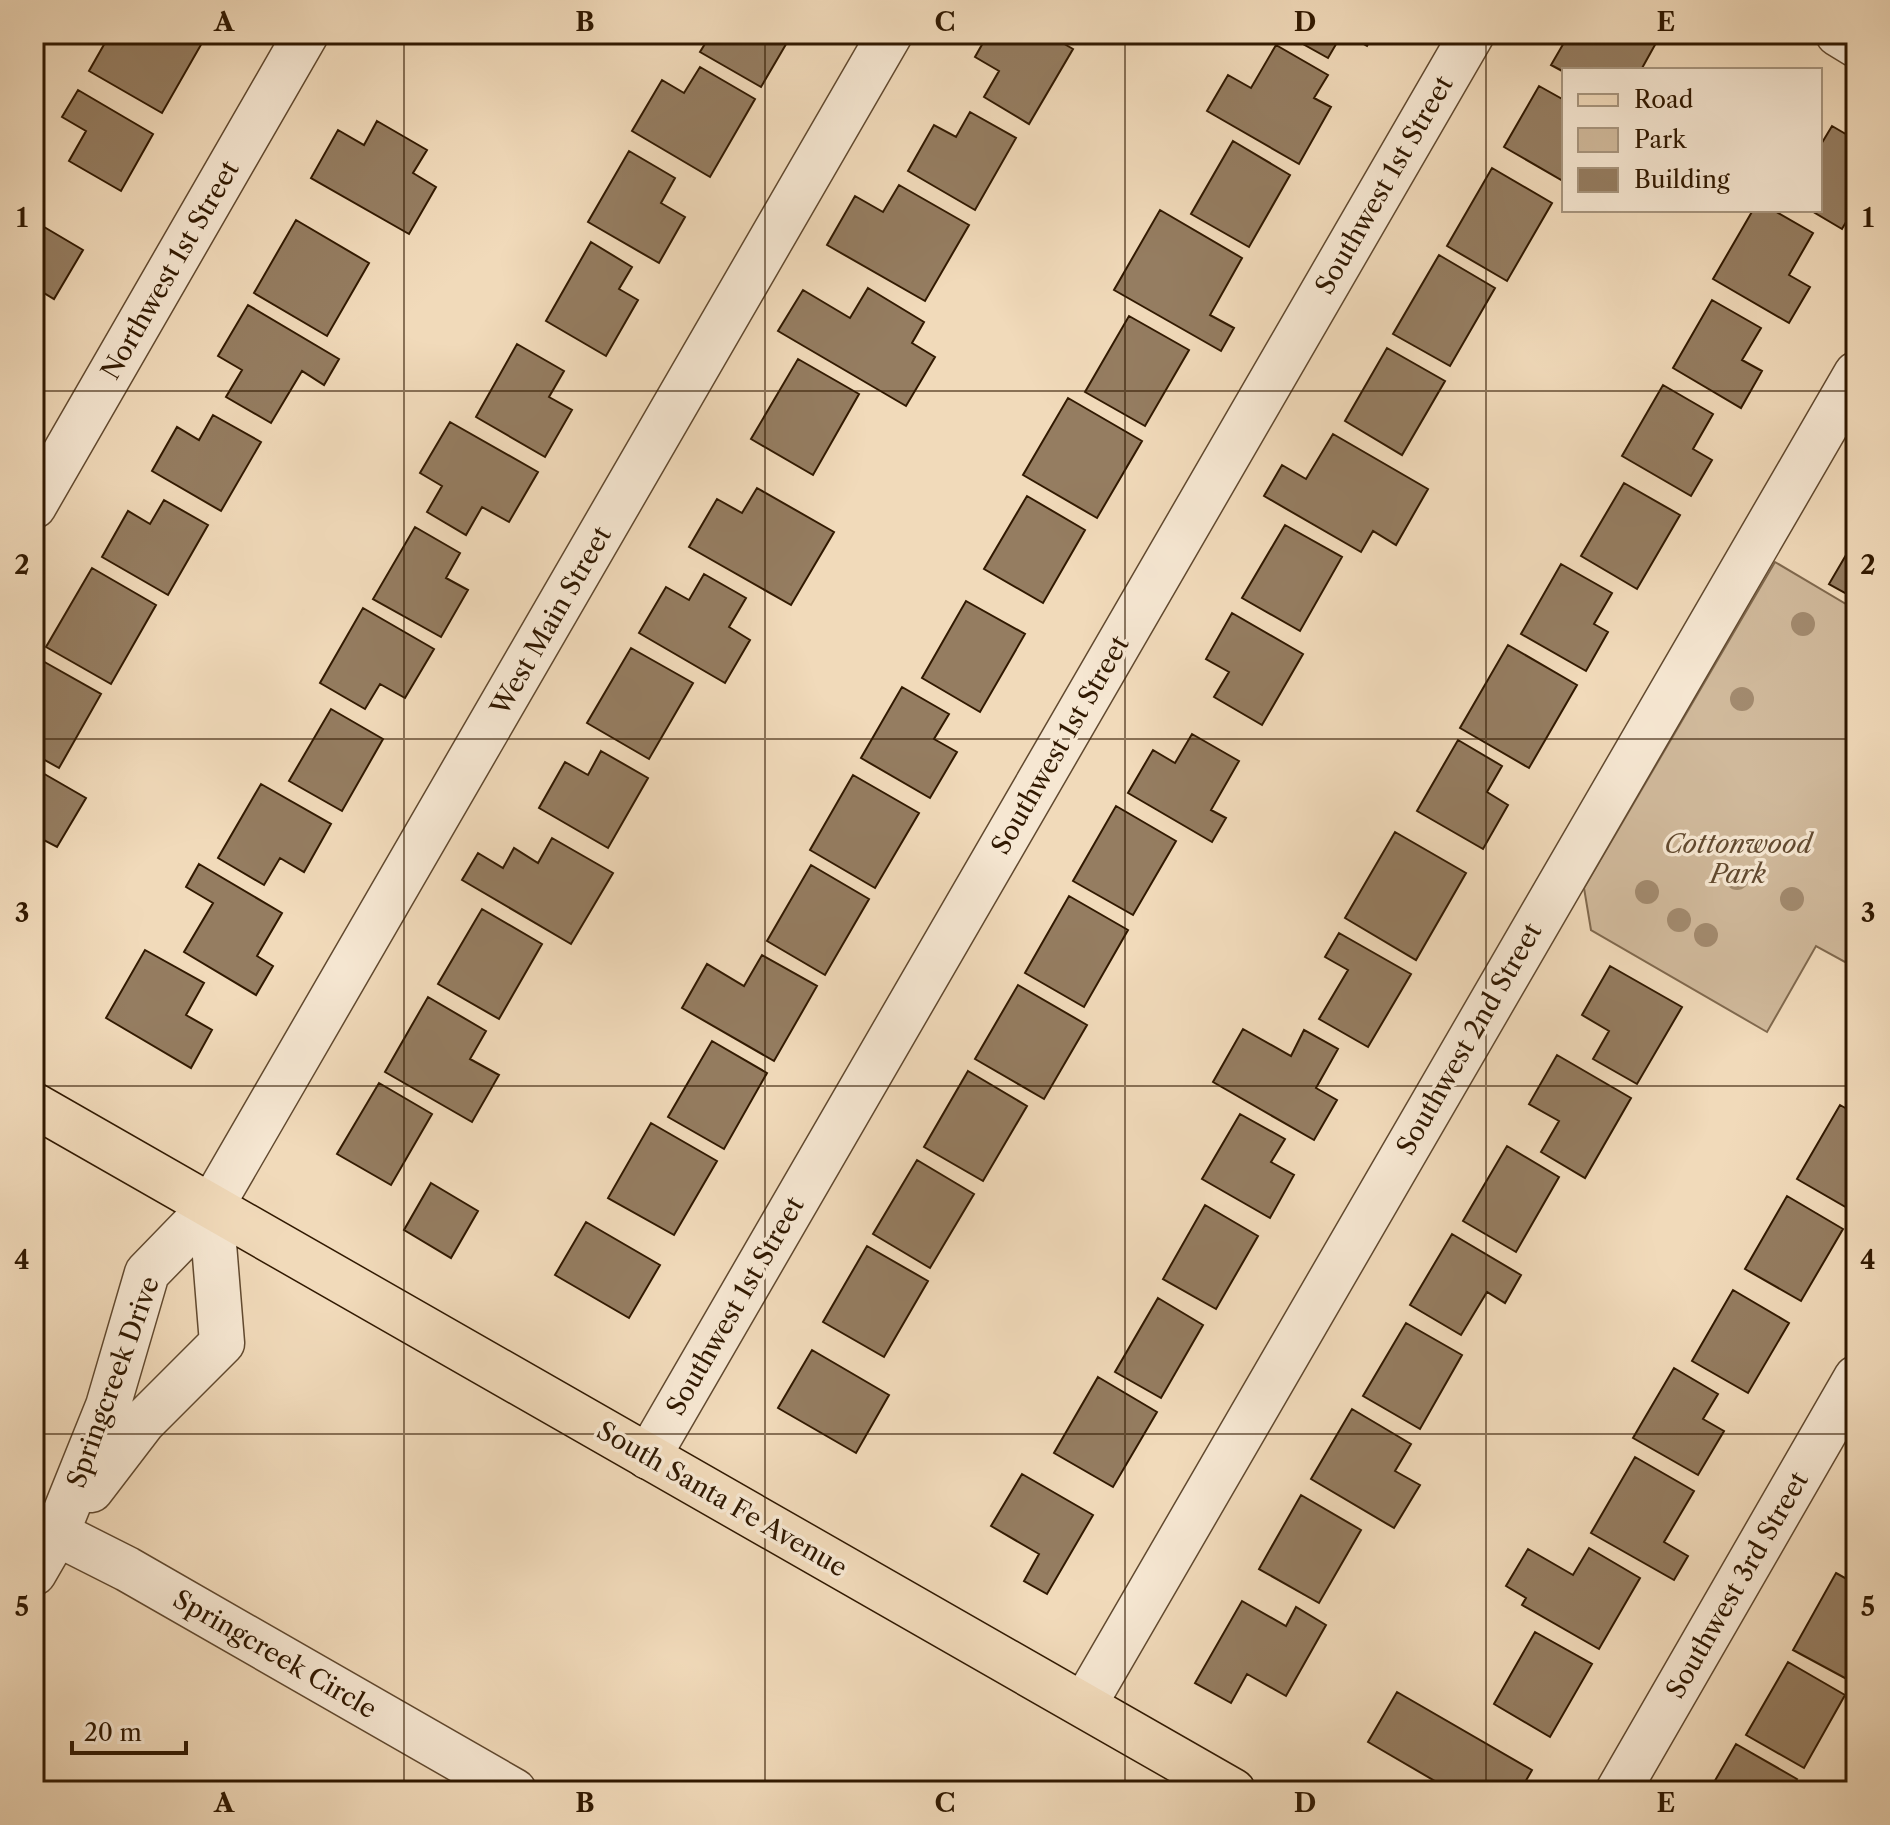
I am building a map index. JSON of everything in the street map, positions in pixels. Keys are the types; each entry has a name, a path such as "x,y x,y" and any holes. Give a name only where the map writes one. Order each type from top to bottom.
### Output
{"main road":[{"name":"South Santa Fe Avenue","path":"34,1105 1233,1791"}],"street":[{"name":"Northwest 1st Street","path":"34,506 306,34"},
{"name":"West Main Street","path":"211,1207 890,34"},
{"name":"Southwest 1st Street","path":"648,1457 1472,34"},
{"path":"1838,34 1856,45"},
{"name":"Southwest 2nd Street","path":"1084,1705 1856,374"},
{"name":"Springcreek Drive","path":"34,1573 45,1529 108,1406 147,1273 211,1207"},
{"name":"Springcreek Drive","path":"45,1529 143,1422 222,1343 211,1207"},
{"name":"Southwest 3rd Street","path":"1618,1791 1856,1378"},
{"name":"Springcreek Circle","path":"45,1529 127,1569 514,1791"}],"green space":[{"name":"Cottonwood Park","path":"1775,562 1856,610 1856,968 1816,946 1767,1032 1591,930 1584,888"}],"building":[{"path":"110,34 206,36 162,113 89,71"},
{"path":"711,34 792,34 761,87 700,52"},
{"path":"988,34 1047,34 1073,49 1029,124 984,97 999,71 975,57"},
{"path":"1285,34 1342,34 1328,58"},
{"path":"1346,34 1374,34 1367,46"},
{"path":"1569,34 1661,34 1642,68 1562,68 1562,71 1551,65"},
{"path":"1276,45 1328,75 1314,98 1331,107 1299,164 1207,111 1228,75 1251,88"},
{"path":"700,67 755,99 710,177 632,131 662,80 684,93"},
{"path":"1539,86 1562,99 1562,180 1504,147"},
{"path":"78,90 153,134 121,191 69,161 86,131 62,117"},
{"path":"970,112 1016,138 975,210 908,171 934,125 956,137"},
{"path":"377,121 427,150 413,173 436,187 409,234 311,178 338,130 364,145"},
{"path":"1832,126 1856,140 1856,205 1842,229 1813,212 1822,212 1822,143"},
{"path":"1233,141 1290,175 1249,247 1191,214"},
{"path":"629,151 675,178 661,203 685,217 659,263 588,222"},
{"path":"1492,168 1552,203 1507,281 1447,246"},
{"path":"899,185 969,225 925,301 827,245 855,196 883,212"},
{"path":"1160,210 1242,258 1210,315 1234,328 1221,351 1114,290"},
{"path":"1752,212 1776,212 1813,233 1789,275 1810,287 1789,323 1713,279"},
{"path":"296,220 369,263 327,336 254,293"},
{"path":"34,221 83,250 54,299 34,287"},
{"path":"591,242 632,267 619,289 638,300 606,356 546,321"},
{"path":"1439,255 1495,288 1450,366 1393,334"},
{"path":"868,288 924,322 912,343 935,357 906,406 778,331 803,290 850,318"},
{"path":"1712,300 1761,328 1742,360 1762,371 1741,408 1673,368"},
{"path":"248,305 339,359 324,385 302,371 271,423 226,397 242,370 218,356"},
{"path":"1129,316 1189,350 1145,426 1085,392"},
{"path":"517,344 564,371 549,397 572,410 545,457 476,417"},
{"path":"1387,348 1445,381 1402,455 1345,421"},
{"path":"798,359 859,394 813,475 751,439"},
{"path":"1663,385 1713,414 1693,449 1712,460 1691,496 1622,456"},
{"path":"1068,398 1142,441 1097,518 1023,475"},
{"path":"213,415 261,442 221,511 152,471 177,427 199,440"},
{"path":"450,422 538,472 509,522 482,507 466,535 427,512 442,486 420,473"},
{"path":"1333,434 1428,489 1396,545 1373,531 1361,552 1264,496 1282,465 1306,479"},
{"path":"1624,483 1680,515 1637,589 1581,556"},
{"path":"757,488 834,532 791,605 689,547 717,499 742,513"},
{"path":"1027,496 1085,530 1043,603 984,569"},
{"path":"164,500 208,525 168,595 102,557 128,511 150,524"},
{"path":"1285,525 1342,557 1300,631 1242,598"},
{"path":"415,527 460,553 446,578 468,590 441,637 373,599"},
{"path":"1856,538 1856,599 1829,584"},
{"path":"1561,564 1612,593 1594,624 1608,632 1586,671 1521,634"},
{"path":"92,568 156,605 111,684 46,647"},
{"path":"704,574 746,598 729,627 750,640 725,683 639,633 666,587 689,600"},
{"path":"966,601 1025,634 980,712 922,678"},
{"path":"363,608 434,649 405,698 380,684 365,709 320,683"},
{"path":"1232,613 1303,654 1262,725 1214,697 1229,672 1206,659"},
{"path":"1508,645 1577,685 1529,768 1460,728"},
{"path":"631,648 693,683 649,759 587,723"},
{"path":"41,660 101,694 59,768 34,754 34,672"},
{"path":"902,687 949,714 934,739 957,752 930,798 861,758"},
{"path":"331,709 383,739 342,811 289,781"},
{"path":"1192,734 1239,761 1211,810 1226,818 1212,842 1128,793 1153,750 1175,763"},
{"path":"1458,740 1502,766 1487,792 1508,805 1483,849 1417,811"},
{"path":"601,751 648,778 608,848 539,808 565,762 588,775"},
{"path":"34,768 86,798 57,847 34,835"},
{"path":"853,775 919,813 875,888 810,850"},
{"path":"261,784 331,824 304,872 280,858 264,885 218,858"},
{"path":"1116,806 1176,841 1133,915 1073,881"},
{"path":"1395,832 1466,873 1416,960 1345,918"},
{"path":"552,838 613,873 571,944 462,880 478,853 503,868 514,848 538,863"},
{"path":"199,864 282,913 257,956 273,966 256,995 184,952 213,903 186,887"},
{"path":"811,865 869,899 825,975 767,941"},
{"path":"1069,896 1128,930 1084,1007 1025,973"},
{"path":"482,909 542,944 499,1019 438,984"},
{"path":"1339,933 1411,974 1368,1047 1319,1019 1348,970 1325,957"},
{"path":"145,950 204,983 186,1015 212,1030 191,1068 106,1018"},
{"path":"762,955 817,986 774,1061 682,1008 707,964 744,986"},
{"path":"1610,966 1682,1007 1637,1084 1593,1059 1609,1031 1582,1015"},
{"path":"1018,985 1087,1025 1044,1099 975,1059"},
{"path":"428,997 486,1031 470,1059 499,1075 472,1122 385,1072"},
{"path":"1243,1029 1291,1056 1304,1030 1338,1049 1316,1088 1337,1100 1314,1140 1213,1082"},
{"path":"712,1041 767,1073 724,1149 668,1117"},
{"path":"1557,1055 1631,1098 1585,1178 1541,1152 1559,1121 1529,1104"},
{"path":"968,1071 1027,1106 983,1181 924,1147"},
{"path":"379,1083 432,1114 391,1185 337,1154"},
{"path":"1840,1105 1856,1114 1856,1213 1797,1179"},
{"path":"1240,1114 1285,1139 1271,1162 1294,1175 1270,1218 1202,1179"},
{"path":"651,1123 717,1161 674,1235 608,1198"},
{"path":"1507,1146 1559,1177 1516,1252 1463,1221"},
{"path":"917,1160 974,1194 930,1268 873,1234"},
{"path":"431,1183 478,1211 451,1258 404,1230"},
{"path":"1787,1196 1843,1229 1801,1301 1745,1269"},
{"path":"1205,1205 1258,1236 1216,1309 1163,1279"},
{"path":"586,1222 660,1265 629,1318 555,1275"},
{"path":"1452,1234 1521,1275 1505,1303 1487,1292 1461,1335 1410,1305"},
{"path":"867,1246 928,1281 884,1357 823,1322"},
{"path":"1733,1290 1789,1323 1748,1393 1692,1361"},
{"path":"1158,1298 1203,1325 1161,1398 1115,1372"},
{"path":"1406,1323 1462,1355 1420,1429 1363,1396"},
{"path":"812,1350 889,1395 856,1453 778,1408"},
{"path":"1674,1368 1718,1394 1703,1419 1724,1431 1698,1475 1633,1438"},
{"path":"1098,1377 1157,1412 1113,1487 1054,1453"},
{"path":"1352,1409 1411,1444 1395,1471 1420,1485 1394,1528 1311,1479"},
{"path":"1635,1457 1694,1491 1664,1542 1688,1556 1674,1580 1591,1533"},
{"path":"1022,1474 1093,1515 1047,1594 1024,1581 1039,1554 991,1526"},
{"path":"1301,1495 1361,1530 1319,1603 1259,1569"},
{"path":"1589,1548 1640,1578 1599,1649 1522,1605 1526,1598 1506,1586 1528,1549 1573,1575"},
{"path":"1836,1573 1856,1584 1856,1684 1793,1650"},
{"path":"1242,1601 1286,1626 1296,1607 1326,1625 1286,1696 1247,1674 1231,1703 1195,1683"},
{"path":"1535,1632 1592,1664 1550,1737 1494,1704"},
{"path":"1788,1662 1845,1695 1804,1768 1746,1735"},
{"path":"1397,1692 1532,1770 1520,1791 1452,1791 1368,1742"},
{"path":"1736,1744 1797,1779 1790,1791 1709,1791"}]}
